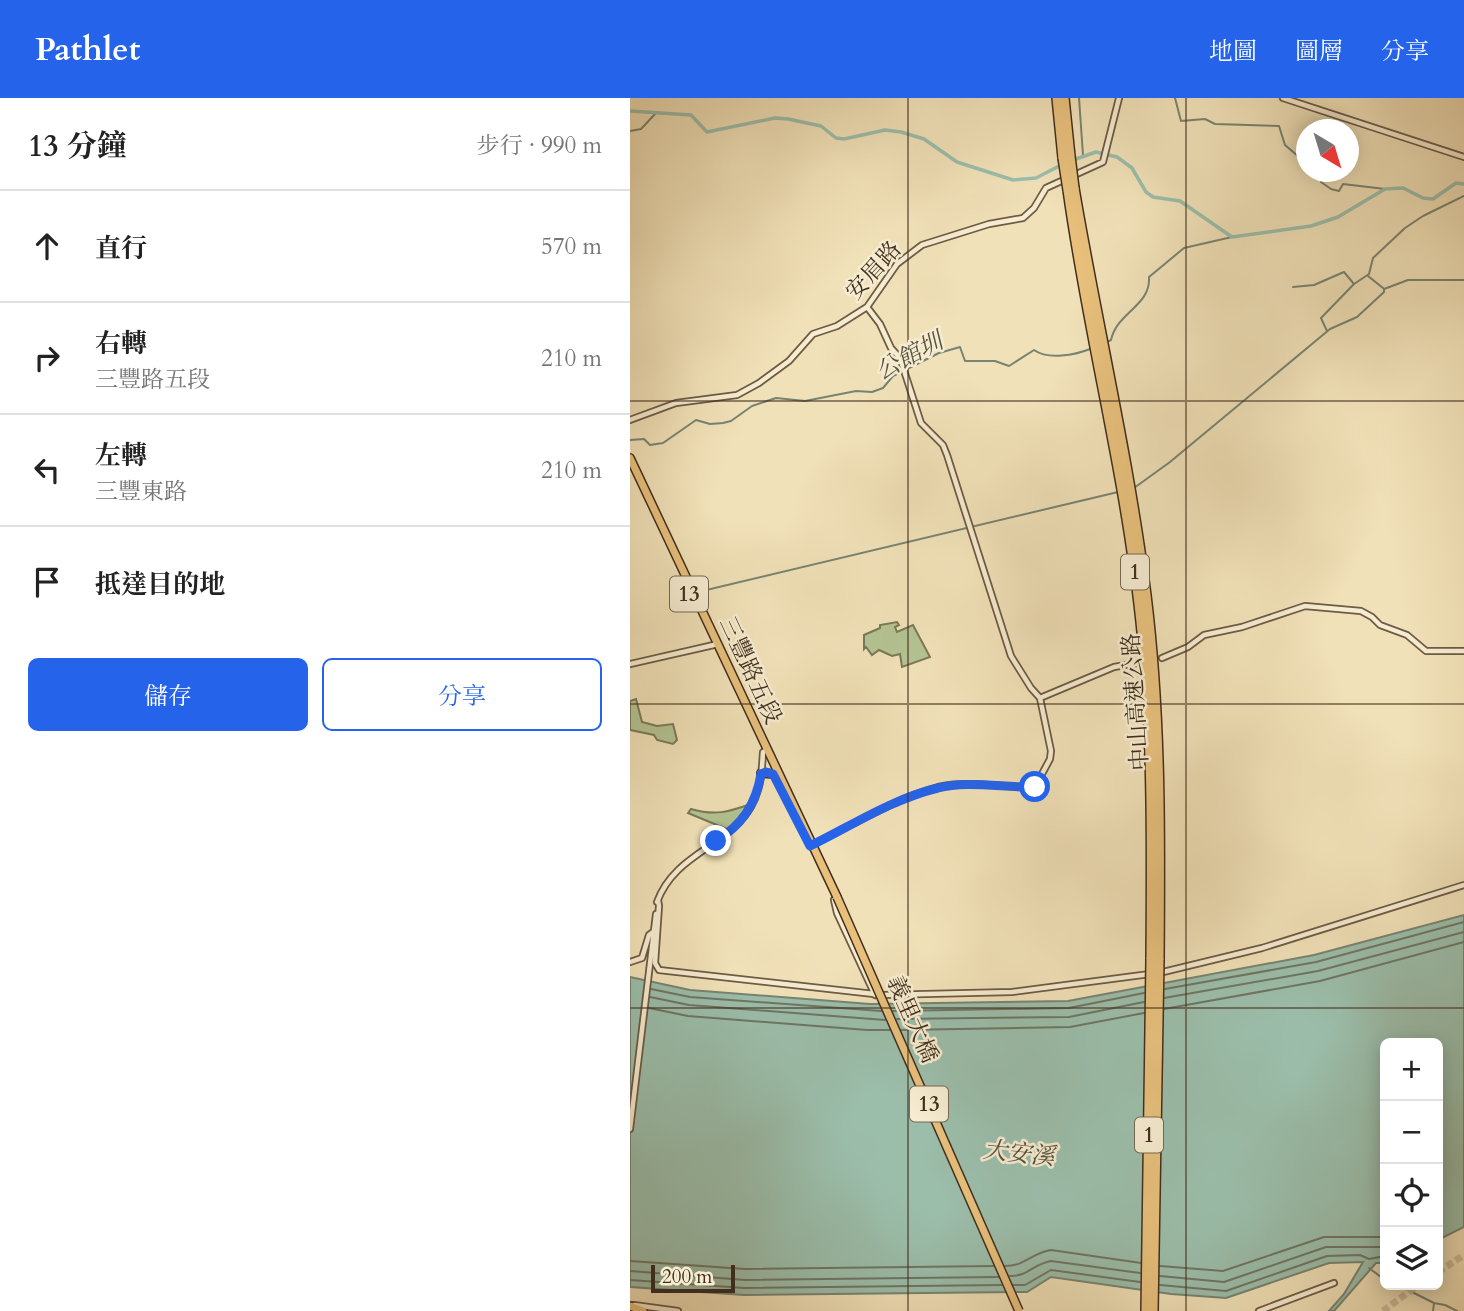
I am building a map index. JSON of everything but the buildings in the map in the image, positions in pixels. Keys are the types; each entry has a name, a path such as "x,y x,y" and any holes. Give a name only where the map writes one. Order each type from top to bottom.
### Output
{"highway":[{"name":"中山高速公路","path":"1057,98 1071,189 1128,480 1146,593 1156,702 1159,766 1146,1311"},
{"name":"中山高速公路","path":"1064,98 1067,157"},
{"name":"中山高速公路","path":"1153,1311 1155,959"}],"main road":[{"name":"三豐路五段","path":"630,458 835,899"},
{"name":"三豐路五段","path":"630,467 716,644"},
{"name":"三豐路五段","path":"764,751 773,774 811,845"},
{"path":"761,774 773,774"},
{"name":"義里大橋","path":"835,899 1017,1311"},
{"path":"631,1308 643,1311"}],"street":[{"name":"安眉路","path":"630,420 676,403 728,397 746,390 789,361 813,334 837,326 867,307 890,272 922,245 989,224 1023,218 1031,212 1042,193 1050,186 1103,162 1119,98"},
{"path":"1283,98 1464,157"},
{"path":"811,845 887,807 939,787 1035,787 1051,751 1040,698 1011,656 944,447 921,423 900,358 891,348 880,324 867,307"},
{"path":"1162,658 1174,654 1204,635 1242,627 1305,606 1361,611 1380,625 1407,635 1426,652 1464,651"},
{"path":"630,664 716,644"},
{"path":"1040,698 1114,667 1137,663"},
{"path":"630,1129 658,900 677,870 730,833 740,822 758,791 764,751"},
{"path":"658,900 655,963 659,970 883,995 1012,992 1175,971 1285,942 1464,885"},
{"path":"835,899 837,913 875,995"},
{"path":"835,899 845,909 883,995"},
{"path":"630,962 642,958 649,935 653,932"},
{"path":"1259,1311 1334,1283"},
{"path":"631,1308 678,1311"}],"shaded area":[{"path":"897,622 897,632 913,625 930,657 902,667 900,654 892,656 879,650 872,655 866,647 864,649 864,635 880,628 880,625"},
{"path":"636,699 642,722 657,726 673,724 677,740 673,744 657,740 654,735 630,730 630,701"},
{"path":"751,804 729,830 688,813 691,809 721,812"}],"water":[{"name":"大安溪","path":"1464,915 1464,1227 1443,1238 1443,1038 1380,1038 1380,1263 1376,1263 1334,1311 1329,1311 1344,1294 1363,1262 1329,1263 1226,1298 1171,1294 1051,1277 1027,1292 744,1295 630,1287 630,977 690,990 870,1004 1068,1001 1314,955"}],"waterway":[{"path":"1079,98 1083,155"},
{"path":"1175,98 1181,121 1205,119 1215,124 1279,126 1285,145 1296,154"},
{"path":"630,111 691,115 707,132 775,118 821,126 836,138 844,139 885,130 901,132 924,139 957,162 1013,180 1036,178 1063,164"},
{"path":"630,131 641,129 656,113"},
{"path":"1073,160 1096,152 1117,157 1132,168 1146,192 1153,197 1180,201 1232,237 1311,226 1338,217 1385,189 1403,188 1423,198 1433,199 1456,183 1464,184"},
{"path":"1321,182 1339,191 1343,184 1385,189"},
{"path":"1327,331 1321,318 1354,284 1369,274 1373,258 1405,228 1464,196"},
{"name":"公館圳","path":"1105,343 1111,340 1120,322 1145,295 1149,277 1184,248 1232,237"},
{"path":"1293,287 1314,285 1344,272 1354,284"},
{"path":"1368,276 1383,288"},
{"path":"1134,488 1170,462 1330,329 1357,317 1384,289 1408,280 1464,280"},
{"name":"公館圳","path":"630,440 644,439 650,445 663,443 696,420 710,424 731,421 752,406 776,398 805,401 856,391 872,392 883,388 893,376 939,353 960,347 965,361 995,361 1009,366 1034,350 1054,356 1090,349"},
{"path":"698,592 1118,492"},
{"path":"1369,1268 1380,1276"},
{"path":"1408,1290 1457,1311"},
{"path":"1433,1311 1434,1303"}],"tunnel":[{"path":"1443,1269 1464,1255"},
{"path":"1383,1311 1411,1290"}],"route":[{"path":"716,841 730,833 747,814 758,791 761,774 766,772 773,774 810,846 887,807 939,787 1035,787"}]}
